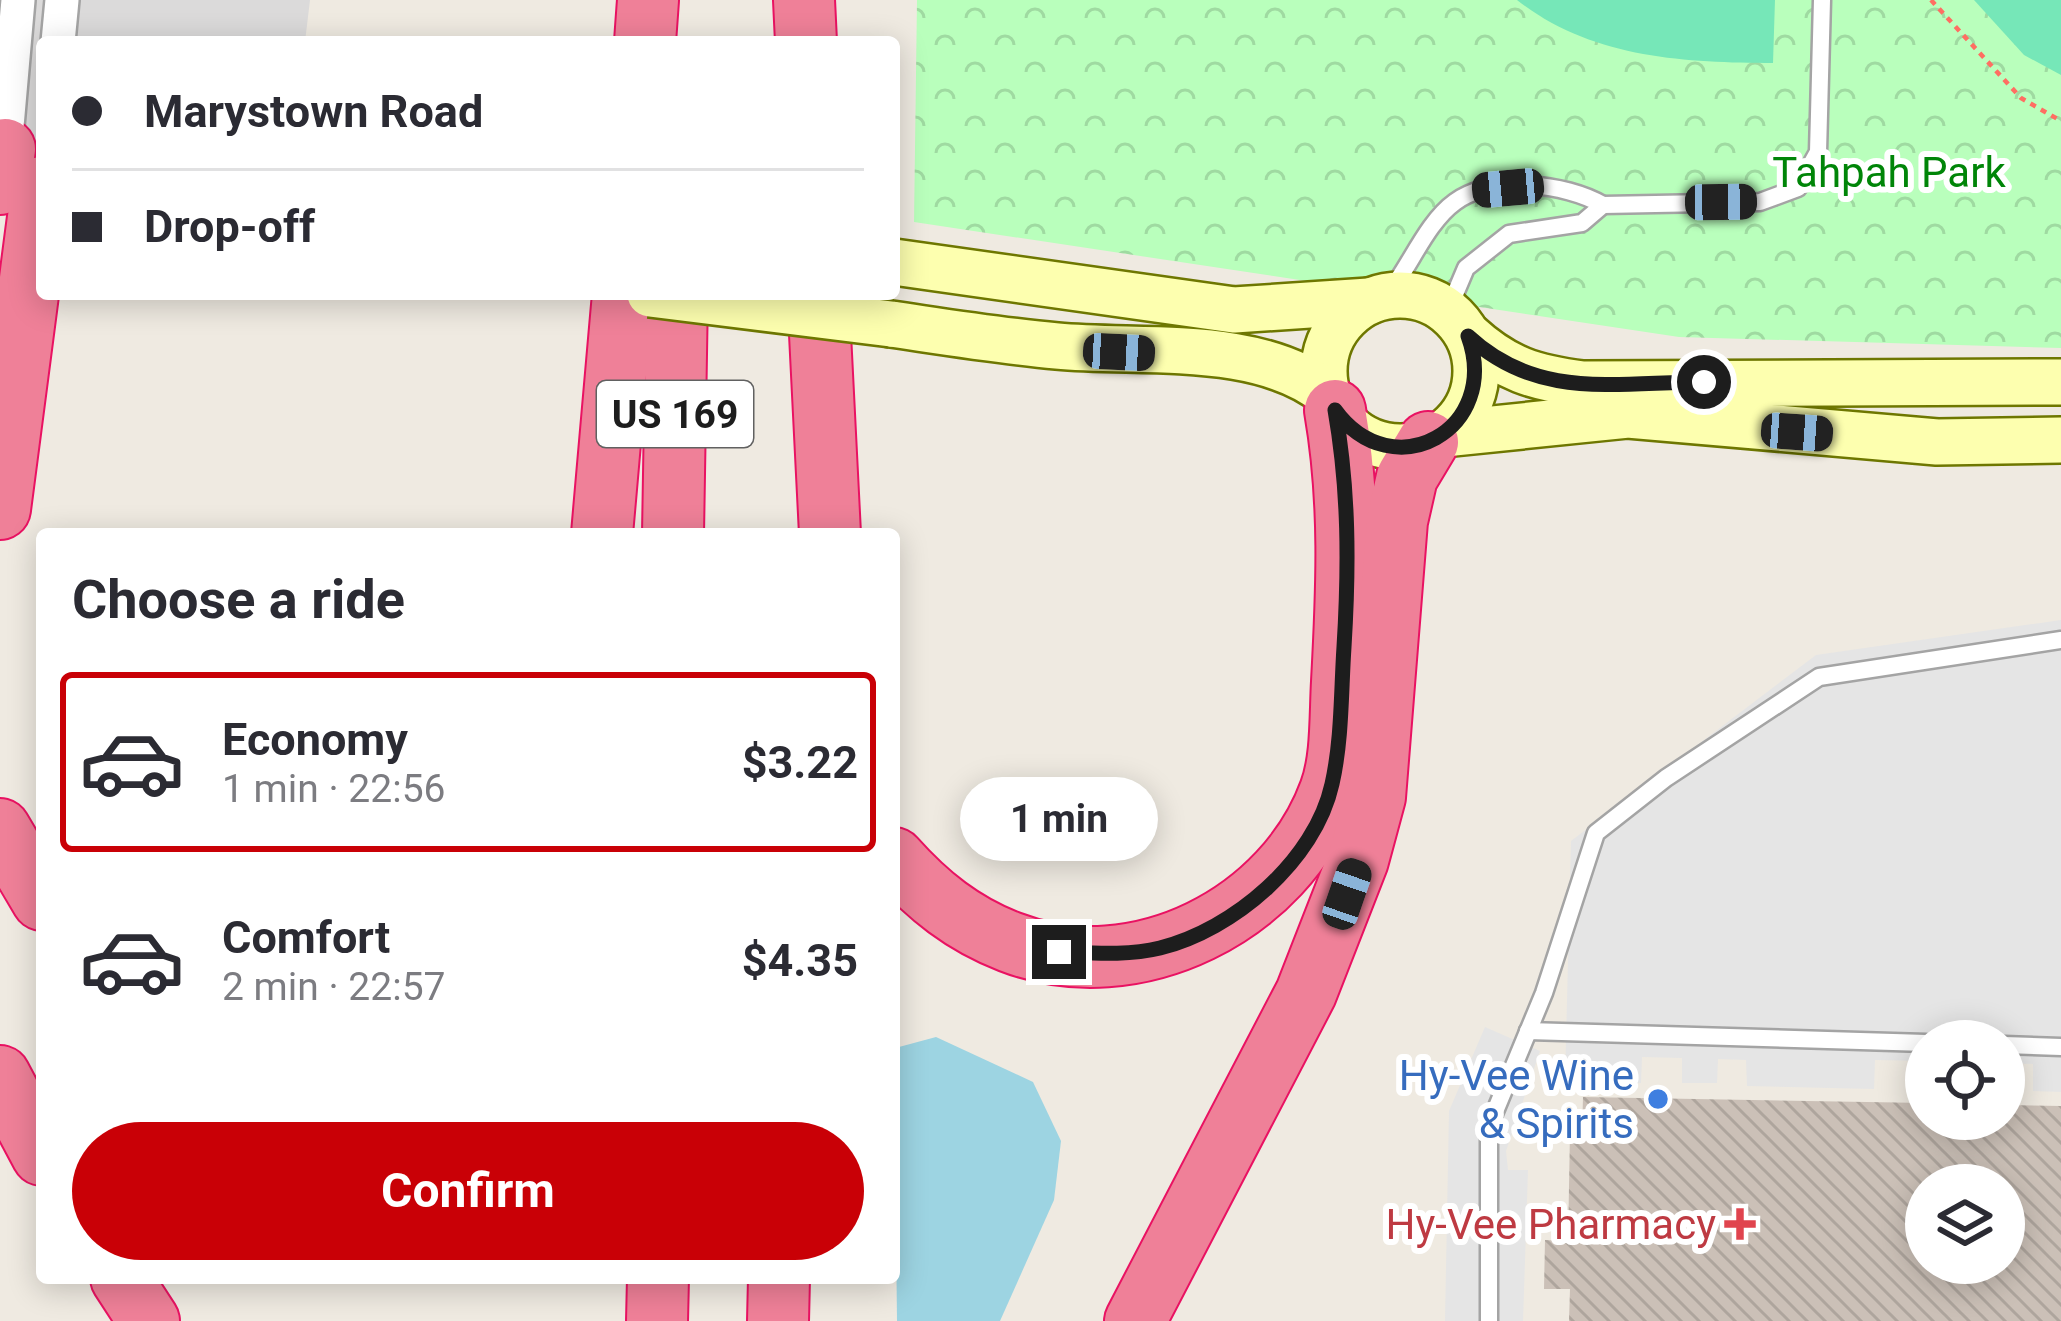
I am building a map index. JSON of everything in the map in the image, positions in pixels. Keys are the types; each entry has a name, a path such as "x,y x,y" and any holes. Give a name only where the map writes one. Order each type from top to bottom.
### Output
{"highway":[{"path":"645,36 648,0"},
{"path":"682,36 683,0"},
{"path":"804,0 804,36"},
{"path":"0,509 21,184"},
{"path":"603,528 622,300"},
{"name":"US 169","path":"673,528 677,300"},
{"name":"US 169","path":"793,528 798,300"},
{"path":"818,300 830,528"},
{"path":"900,865 926,893 967,922 1015,944 1059,952 1159,948 1205,931 1256,898 1301,848 1332,788 1348,484 1331,402"},
{"path":"1135,1321 1306,993 1351,883 1375,797 1397,521 1407,477 1436,438"},
{"path":"0,829 36,890"},
{"path":"0,1076 36,1144"},
{"path":"125,1284 149,1321"},
{"path":"657,1321 658,1284"},
{"path":"778,1321 779,1284"}],"main road":[{"path":"900,263 1234,310 1426,298 1496,361 1531,377 1583,384 2061,382"},
{"path":"1331,402 1325,359 1330,342 1339,325 1378,298"},
{"path":"698,300 1050,346 1264,362 1307,377 1346,424 1375,443 1393,447 1628,415 1937,442 2061,440"},
{"path":"1436,438 1468,407 1474,390 1475,355 1463,328"}],"street":[{"path":"18,0 21,184"},
{"path":"59,36 62,0"}],"lane":[{"path":"1378,298 1455,202 1483,190 1533,186 1582,193 1603,205 1760,202 1798,188 1818,152 1822,0"},
{"path":"1463,328 1455,294 1466,268 1509,234 1582,224 1603,205"},
{"path":"1489,1321 1490,1126 1596,833 1666,778 1819,676 2061,640"},
{"path":"1528,1031 1905,1042"},
{"path":"2025,1046 2061,1047"}],"path":[{"path":"1931,0 2021,98 2061,121"}],"shaded area":[{"path":"0,0 310,0 306,36 36,36 36,152 0,148"},
{"path":"2061,620 2061,1092 2033,1091 2033,1064 2025,1064 2025,1020 1905,1020 1905,1061 1875,1060 1874,1089 1747,1086 1746,1060 1718,1059 1717,1083 1682,1083 1682,1058 1642,1057 1641,1083 1565,1081 1571,841 1816,655"},
{"path":"1485,1027 1540,1051 1506,1151 1508,1170 1528,1170 1523,1321 1445,1321 1449,1111"}],"green space":[{"name":"Tahpah Park","path":"917,0 2061,0 2061,348 1679,337 914,222"},
{"path":"1517,0 1775,0 1773,63 1639,53 1575,34"},
{"path":"1974,0 2061,0 2061,75 2024,55"}],"water":[{"path":"936,1037 1033,1082 1061,1141 1054,1200 1000,1321 897,1321 900,1047"}],"building":[{"path":"1583,1097 1905,1103 1905,1140 2025,1140 2025,1105 2061,1106 2061,1321 1569,1321 1570,1289 1544,1289 1545,1240 1568,1241 1570,1132 1582,1133"}],"place":[{"name":"Hy-Vee Wine & Spirits","path":"1658,1099"},
{"name":"Hy-Vee Pharmacy","path":"1740,1224"}],"route":[{"path":"1059,952 1108,954 1159,948 1205,931 1256,898 1301,848 1332,788 1348,556 1348,484 1335,410 1359,435 1393,447 1411,447 1444,434 1468,407 1474,390 1477,372 1468,336 1496,361 1531,377 1583,384 1704,382"}]}
